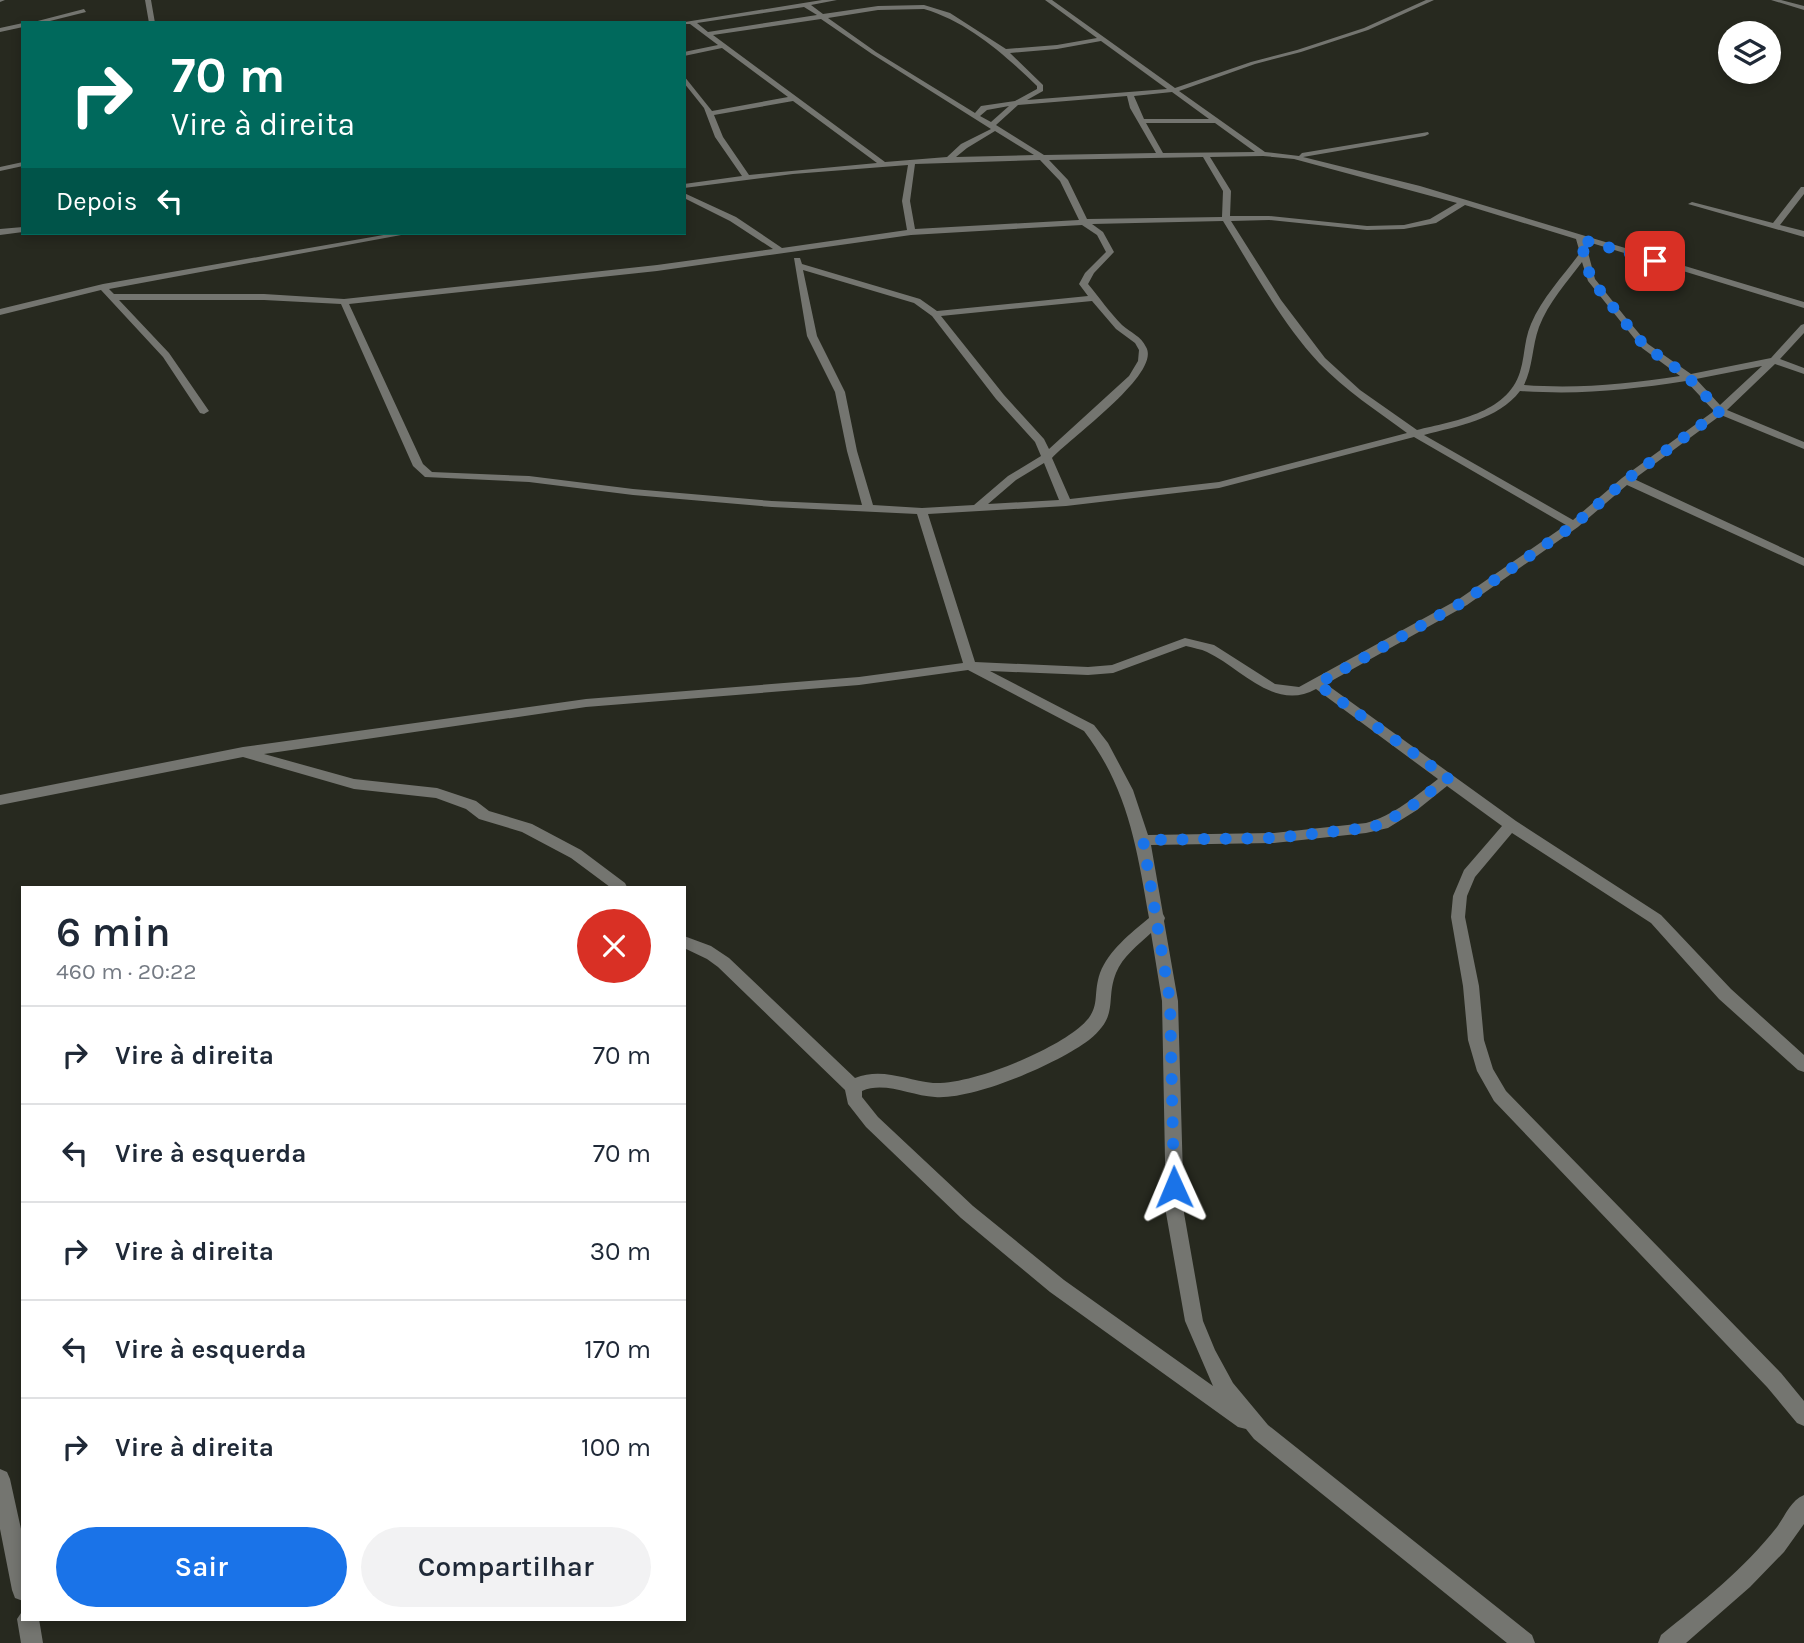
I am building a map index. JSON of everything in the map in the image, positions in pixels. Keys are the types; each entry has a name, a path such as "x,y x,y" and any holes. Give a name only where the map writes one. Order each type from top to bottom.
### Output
{"street":[{"path":"148,0 152,21"},
{"path":"688,23 834,0"},
{"path":"921,0 958,19 1005,51 1040,85 1041,90 1015,104 992,128 949,159"},
{"path":"1048,0 1263,154"},
{"path":"976,116 988,106 1175,90 1366,29 1431,0"},
{"path":"1774,0 1804,8"},
{"path":"806,5 874,52 1042,157 1064,180 1084,222 1100,234 1110,252 1104,261 1085,275 1083,284 1119,327 1138,341 1144,350 1143,361 1133,378 1089,420 1048,456 1012,478 979,506"},
{"path":"707,34 822,15 885,8 936,9"},
{"path":"42,21 84,11"},
{"path":"688,23 796,98 882,163"},
{"path":"0,30 21,25"},
{"path":"1005,51 1057,47 1101,39"},
{"path":"686,54 723,46"},
{"path":"686,81 710,114 719,137 746,177"},
{"path":"1130,94 1161,156"},
{"path":"710,114 796,98"},
{"path":"1142,121 1218,121"},
{"path":"992,128 992,157"},
{"path":"1294,157 1425,135"},
{"path":"686,186 882,163 949,159 1263,154 1294,157 1464,202 1804,305"},
{"path":"1206,156 1227,191 1226,220 1308,344 1357,392 1415,434 1574,525"},
{"path":"911,232 906,201 912,162"},
{"path":"0,169 21,164"},
{"path":"1774,227 1804,188"},
{"path":"686,196 733,219 780,250"},
{"path":"111,297 264,297 344,302 580,278 911,232 1084,222 1283,219 1367,228 1404,227 1433,221 1464,202"},
{"path":"1692,204 1804,234"},
{"path":"0,232 21,229"},
{"path":"0,312 103,287 397,235"},
{"path":"757,253 762,238"},
{"path":"1580,239 1591,279 1645,346 1687,376 1720,411 1804,446"},
{"path":"793,248 812,336 840,392 849,439 869,509"},
{"path":"344,302 418,466 429,475 528,479 633,492 922,511 1066,503 1219,485 1465,421 1495,409 1515,395 1527,365 1532,333 1540,314 1584,253"},
{"path":"799,266 917,301 934,314 1000,397 1031,429 1048,456 1066,503"},
{"path":"103,287 166,355 204,411"},
{"path":"934,314 1095,298"},
{"path":"0,800 243,752 586,703 859,681 970,666 1088,671 1113,669 1185,642 1210,648 1272,688 1301,692 1463,602 1574,525 1626,480 1720,411 1774,360 1804,327"},
{"path":"1518,388 1560,391 1613,388 1724,372 1774,360 1804,371"},
{"path":"1626,480 1804,562"},
{"path":"922,511 970,666 1089,728 1103,746 1126,790 1143,840 1170,1001 1175,1213 1194,1321 1226,1390 1261,1432"},
{"path":"1317,684 1511,825 1656,919 1725,994 1804,1065"},
{"path":"243,752 354,784 437,793 471,805 484,815 527,828 576,854 619,886"},
{"path":"1143,840 1274,838 1366,828 1393,818 1448,778"},
{"path":"1511,825 1469,874 1460,896 1458,917 1471,986 1476,1040 1485,1071 1500,1096 1774,1380 1804,1416"},
{"path":"853,1087 864,1079 914,1088 946,1090 990,1078 1035,1061 1074,1042 1096,1023 1105,1004 1108,973 1122,953 1158,918"},
{"path":"686,943 710,951 723,961 853,1087 854,1099 872,1122 967,1212 1057,1286 1261,1432 1524,1643"},
{"path":"0,1479 19,1543 21,1566"},
{"path":"1669,1643 1733,1590 1791,1528 1804,1505"},
{"path":"28,1621 32,1643"}],"route":[{"path":"1174,1187 1170,1001 1143,840 1274,838 1366,828 1383,824 1448,778 1317,684 1463,602 1574,525 1626,480 1720,411 1687,376 1645,346 1623,320 1591,279 1580,239 1655,261"}]}
